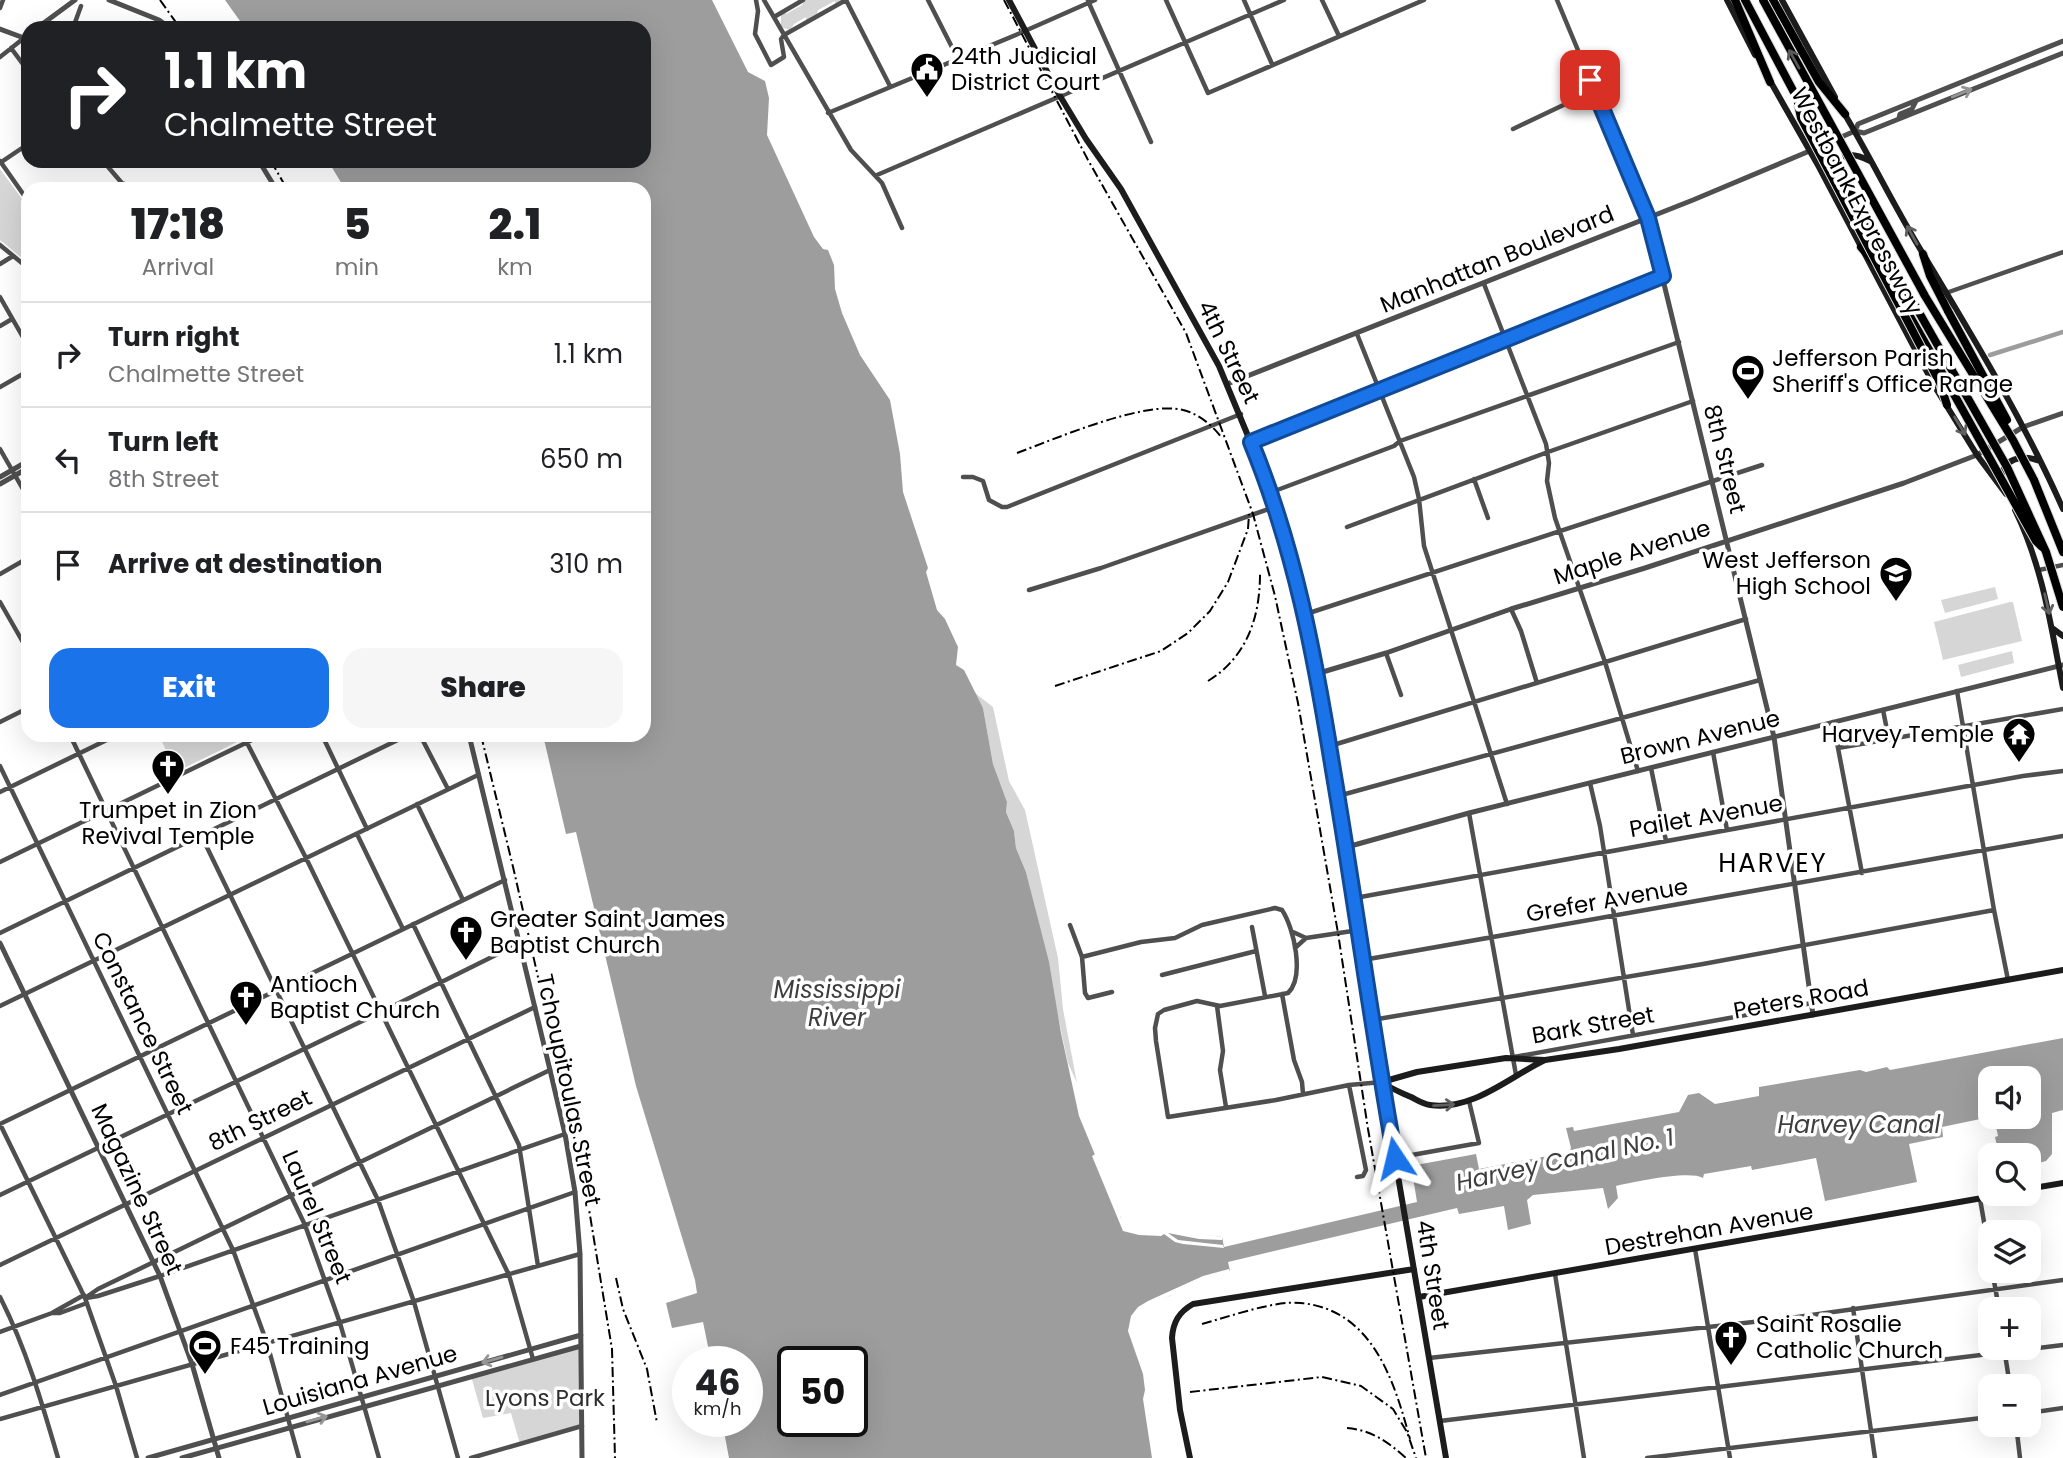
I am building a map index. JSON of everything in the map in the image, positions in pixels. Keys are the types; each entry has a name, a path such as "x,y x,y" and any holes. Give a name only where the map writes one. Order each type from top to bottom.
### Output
{"highway":[{"path":"1735,0 1770,82"},
{"name":"Westbank Expressway","path":"1745,0 1797,98 2007,467 2046,552 2063,607"},
{"name":"Westbank Expressway","path":"1763,0 1925,296 2013,440 2034,480 2063,552"},
{"path":"1773,0 1819,82 1845,114"},
{"path":"1797,98 1801,118 1940,383 1947,405"},
{"path":"1861,247 1887,277 2036,541 2046,552"},
{"path":"1923,254 1930,276 1943,294 2025,455 2034,480"}],"main road":[{"name":"4th Street","path":"1009,0 1060,96 1121,189 1173,280 1241,414 1277,506 1306,614 1330,746 1381,1082 1446,1458"},
{"name":"Westbank Expressway","path":"1727,0 1922,363 1977,455 2017,514 2039,570 2061,665 2063,688"},
{"name":"Westbank Expressway","path":"1782,0 1923,254"},
{"path":"1827,183 1833,166 1843,157 1855,154 1871,162"},
{"name":"Westbank Expressway","path":"1943,294 2023,427 2063,509"},
{"path":"2001,487 2004,467 2012,460 2018,457 2040,461"},
{"path":"2052,628 2063,636"},
{"name":"Peters Road","path":"1513,1057 1545,1060 2063,970"},
{"name":"Bark Street","path":"1381,1082 1417,1072 1513,1057"},
{"name":"Peters Road","path":"1381,1082 1390,1089 1432,1106 1469,1101 1545,1060"},
{"path":"2041,1187 2063,1183"},
{"name":"Destrehan Avenue","path":"1419,1297 1978,1198"},
{"path":"1190,1458 1175,1373 1173,1327 1184,1309 1193,1304 1414,1269"}],"street":[{"path":"0,8 3,0"},
{"path":"46,21 75,0"},
{"path":"111,0 160,21"},
{"path":"756,0 758,11 755,34 771,65 784,57 781,39 785,35 846,0 890,86"},
{"path":"764,0 851,150 877,175 902,228"},
{"path":"774,17 803,0"},
{"path":"928,0 958,59"},
{"path":"1166,0 1208,93 1424,0"},
{"path":"1244,0 1272,64"},
{"path":"877,175 1284,0"},
{"path":"1322,0 1339,36"},
{"path":"1400,0 1404,9"},
{"name":"8th Street","path":"1557,0 1648,218 1663,276 1774,737 1813,1014"},
{"path":"828,113 1090,1 1151,142"},
{"path":"76,21 81,6"},
{"path":"0,29 21,35"},
{"path":"0,57 21,41"},
{"name":"Manhattan Boulevard","path":"1855,131 1858,124 2063,41"},
{"path":"11,48 21,62"},
{"name":"Manhattan Boulevard","path":"1227,384 1648,218 1855,131 1864,133 2063,53"},
{"path":"1513,129 1595,90"},
{"path":"1899,118 1900,114 1912,109 1916,101"},
{"path":"21,148 0,162 21,191"},
{"path":"109,168 122,182"},
{"path":"0,245 21,262"},
{"path":"1943,294 2063,252"},
{"path":"0,264 13,256"},
{"path":"1251,442 1663,276"},
{"path":"1483,284 1548,452 1547,481 1560,532 1639,771"},
{"path":"0,297 21,334"},
{"path":"0,326 12,319"},
{"path":"1357,334 1414,477 1424,546 1507,804"},
{"path":"1272,492 1394,446 1400,440 1679,342"},
{"path":"0,387 21,375"},
{"path":"1347,527 1693,401"},
{"name":"Maple Avenue","path":"1316,674 1904,483 1977,455 2023,427 2063,413"},
{"path":"963,477 983,481 989,500 1002,508 1007,507 1241,414"},
{"path":"0,450 21,486"},
{"path":"1306,614 1762,465"},
{"path":"0,484 21,467"},
{"path":"0,477 21,470"},
{"path":"1474,479 1488,518"},
{"path":"1029,590 1101,568 1277,506"},
{"path":"0,574 21,562"},
{"path":"2039,570 2063,565"},
{"path":"0,602 21,639"},
{"path":"1511,609 1521,631 1537,684"},
{"path":"1330,746 1746,619"},
{"path":"1386,653 1401,695"},
{"name":"Brown Avenue","path":"1347,847 1469,813 2061,665"},
{"path":"1338,796 1760,680"},
{"path":"1957,691 2008,980"},
{"path":"1838,748 2063,709"},
{"path":"1883,710 1889,740"},
{"path":"0,722 21,712"},
{"path":"1833,722 1861,873"},
{"name":"Laurel Street","path":"73,742 304,1225 340,1322 379,1458"},
{"path":"0,792 103,742"},
{"path":"0,862 247,742 509,1275 533,1359"},
{"path":"325,742 367,829"},
{"path":"0,933 394,742"},
{"path":"424,742 448,789"},
{"name":"Tchoupitoulas Street","path":"471,742 536,1007 565,1134 575,1192 580,1254 582,1458"},
{"path":"1713,752 1727,830"},
{"name":"Constance Street","path":"0,766 233,1250 267,1343 299,1458"},
{"path":"1651,768 1666,841"},
{"name":"Pailet Avenue","path":"1355,898 2023,776 2063,771"},
{"path":"0,1006 478,775"},
{"path":"1590,783 1604,852 1633,1035"},
{"path":"417,804 463,900"},
{"path":"1469,813 1516,1075"},
{"path":"357,834 403,929"},
{"path":"201,835 377,1199 414,1301 458,1458"},
{"name":"Grefer Avenue","path":"1363,960 2063,836"},
{"path":"137,1458 116,1386 85,1299 0,1124 505,880"},
{"path":"1082,957 1142,942 1175,938 1202,925 1275,908 1282,910 1292,932 1297,971 1293,988 1282,994 1217,1006 1197,1001 1164,1010 1158,1017 1156,1041 1168,1117 1349,1085 1381,1082"},
{"path":"1372,1020 1624,978 1994,910"},
{"path":"413,925 520,1149 538,1266"},
{"path":"1070,925 1082,957 1085,993 1088,998 1111,992"},
{"path":"1252,928 1265,996"},
{"path":"1294,948 1306,938 1359,930"},
{"path":"1292,932 1306,938"},
{"name":"Magazine Street","path":"0,943 160,1276 181,1330 219,1458"},
{"path":"0,1195 520,943"},
{"path":"1162,975 1256,951"},
{"path":"1282,994 1303,1094"},
{"name":"Bark Street","path":"1513,1057 1812,1003"},
{"path":"1217,1006 1223,1051 1220,1070 1226,1107"},
{"name":"8th Street","path":"0,1265 536,1007"},
{"path":"85,1299 98,1289 223,1227 550,1070"},
{"path":"1349,1085 1366,1170 1363,1176 1357,1177"},
{"path":"1395,1158 1479,1143 1469,1101"},
{"path":"0,1332 85,1299 160,1276 565,1134"},
{"path":"0,1395 575,1192"},
{"path":"1695,1250 1730,1458"},
{"path":"0,1419 580,1254"},
{"path":"1555,1274 1584,1458"},
{"path":"1429,1358 1710,1327 2063,1280"},
{"path":"1995,1283 1997,1297"},
{"path":"0,1297 15,1326 58,1458"},
{"path":"1853,1308 1875,1458"},
{"name":"Louisiana Avenue","path":"148,1458 581,1335"},
{"path":"2041,1347 2063,1345"},
{"name":"Louisiana Avenue","path":"181,1458 581,1346"},
{"path":"1440,1421 1978,1353"},
{"path":"2041,1411 2063,1408"},
{"path":"1647,1458 1978,1418"},
{"path":"471,1458 582,1426"},
{"path":"250,1429 253,1437"},
{"path":"2018,1437 2020,1458"}],"green space":[{"path":"805,0 842,0 818,10 817,15 806,21 806,17 794,24 790,30 781,27 781,15 802,5"},
{"path":"0,169 21,198 21,257 0,240"},
{"path":"1995,587 1998,599 1945,613 1941,600"},
{"path":"2013,602 2022,641 1943,660 1934,622"},
{"path":"2012,651 2014,663 1961,677 1958,665"},
{"path":"975,693 993,707 1009,781 1025,810 1058,958 1063,1009 1077,1083 1068,1063 1026,872 1016,848 1014,831 1006,812 1007,802 993,764 983,708"},
{"path":"162,742 237,742 176,772"},
{"name":"Lyons Park","path":"581,1346 582,1426 520,1444 511,1413 483,1418 471,1376"}],"water":[{"name":"Mississippi River","path":"225,0 712,0 748,72 765,81 769,98 767,135 814,237 823,249 828,250 834,265 835,289 842,313 860,355 890,400 900,454 903,492 928,568 926,572 937,610 945,619 958,647 956,665 964,670 983,708 993,764 1007,802 1006,812 1026,872 1049,962 1079,1116 1126,1230 1164,1234 1169,1231 1222,1237 1224,1247 1417,1202 1412,1171 1416,1165 1476,1154 1479,1169 1569,1152 1571,1148 1566,1128 1573,1127 1574,1131 1679,1112 1688,1095 1699,1093 1715,1104 1759,1096 1759,1087 1860,1070 1866,1072 1887,1067 1890,1070 2063,1038 2063,1110 2052,1113 2052,1154 2041,1162 2041,1143 1996,1143 1995,1137 1998,1136 1997,1129 2041,1129 2041,1066 1978,1066 1978,1120 1942,1127 1943,1137 1909,1144 1917,1182 1825,1201 1816,1158 1752,1170 1751,1166 1704,1174 1703,1178 1674,1176 1616,1186 1618,1198 1608,1209 1603,1188 1533,1195 1527,1200 1531,1224 1508,1230 1504,1206 1459,1214 1457,1208 1228,1262 1230,1271 1204,1278 1138,1313 1132,1334 1143,1367 1156,1458 729,1458 725,1437 763,1437 763,1346 708,1346 703,1322 672,1328 666,1303 697,1293 695,1280 636,1086 576,832 566,834 545,742 651,742 651,182 341,182 332,168 651,168 651,21 240,21"}],"pier":[{"path":"1097,1153 1112,1187 1121,1218 1128,1227 1163,1232 1168,1229 1222,1237 1222,1240 1199,1239 1168,1233 1178,1240 1223,1245 1224,1248 1183,1244 1164,1234 1139,1235 1123,1231 1092,1156"},
{"path":"1229,1269 1231,1275 1170,1296 1141,1315 1136,1334 1147,1367 1150,1390 1157,1458 1152,1458 1143,1399 1143,1374 1128,1331 1131,1316 1138,1307 1148,1301 1203,1276"}],"waterway":[{"path":"1990,355 2063,332"}],"railway":[{"path":"160,0 175,21"},
{"path":"1004,0 1088,160 1186,333 1253,514 1275,596 1298,703 1338,933 1368,1129 1426,1458"},
{"path":"275,168 283,182"},
{"path":"1017,453 1100,422 1167,408 1183,410 1200,417 1222,438"},
{"path":"1055,686 1161,651 1188,633 1210,611 1228,582 1248,529 1249,514"},
{"path":"1208,681 1233,660 1249,635 1257,605 1260,574"},
{"path":"483,742 585,1185 612,1349 615,1458"},
{"path":"616,1278 623,1309 647,1369 657,1423"},
{"path":"1202,1324 1290,1303 1326,1308 1346,1319 1363,1334 1387,1372 1410,1439"},
{"path":"1190,1392 1322,1377 1361,1386 1393,1409 1407,1432 1416,1458"},
{"path":"1347,1428 1364,1431 1379,1438 1406,1458"}],"place":[{"name":"24th Judicial District Court","path":"927,99"},
{"name":"Jefferson Parish Sheriff's Office Range","path":"1748,401"},
{"name":"West Jefferson High School","path":"1896,603"},
{"name":"Harvey Temple","path":"2019,764"},
{"name":"Trumpet in Zion Revival Temple","path":"168,796"},
{"name":"Greater Saint James Baptist Church","path":"466,962"},
{"name":"Antioch Baptist Church","path":"246,1027"},
{"name":"Saint Rosalie Catholic Church","path":"1731,1367"},
{"name":"F45 Training","path":"205,1376"}],"district":[{"name":"HARVEY","path":"1773,863"}],"route":[{"path":"1395,1158 1381,1082 1347,847 1302,598 1277,506 1251,442 1663,276 1648,218 1590,80"}],"water label":[{"name":"Harvey Canal","path":"1859,1125"},
{"name":"Harvey Canal No. 1","path":"1565,1160"}]}
